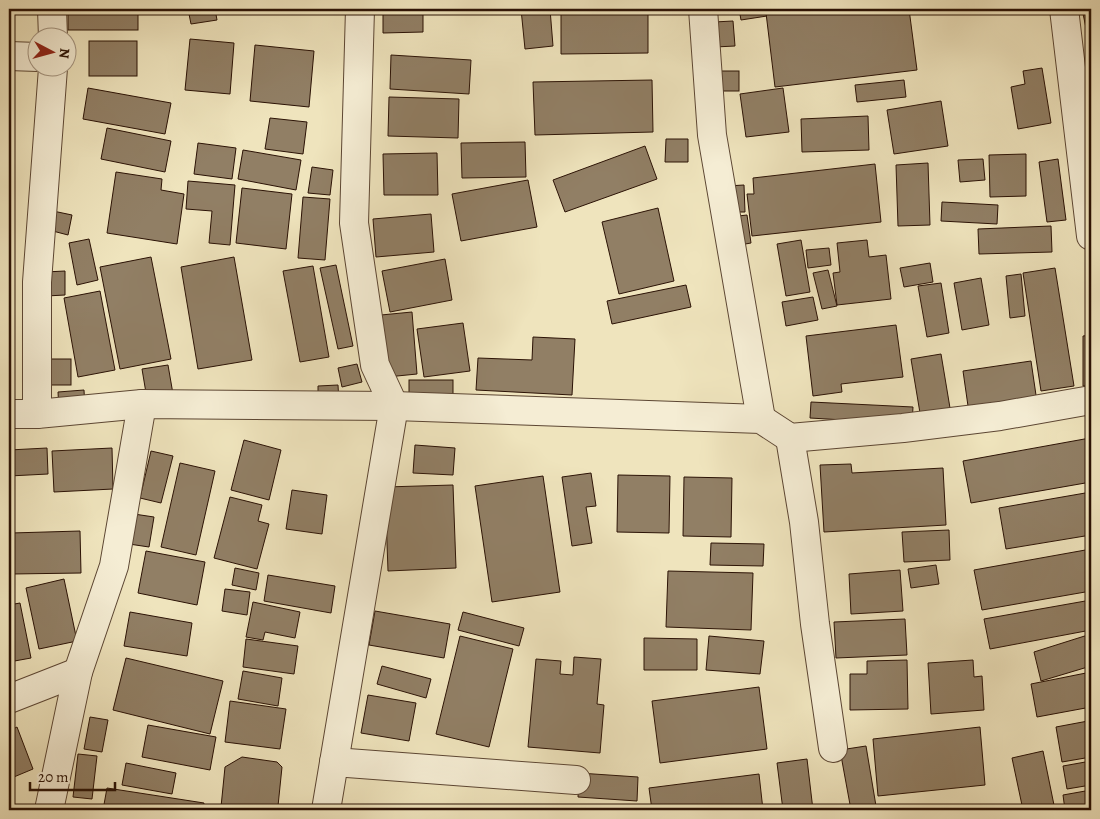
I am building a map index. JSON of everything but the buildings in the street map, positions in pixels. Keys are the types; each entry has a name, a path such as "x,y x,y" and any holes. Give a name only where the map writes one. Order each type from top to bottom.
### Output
{"street":[{"path":"52,9 53,28"},
{"path":"326,810 394,406 375,365 354,223 360,9"},
{"path":"703,9 712,135 761,419"},
{"path":"1064,9 1091,236"},
{"path":"9,56 28,57"},
{"path":"37,414 37,282 52,78"},
{"path":"9,414 37,414 142,404 394,406 761,419 790,438 902,428 1000,416 1091,400"},
{"path":"49,810 78,672 114,566 142,404"},
{"path":"790,438 804,522 815,624 832,748"},
{"path":"9,699 78,672"},
{"path":"334,762 576,780"}]}
